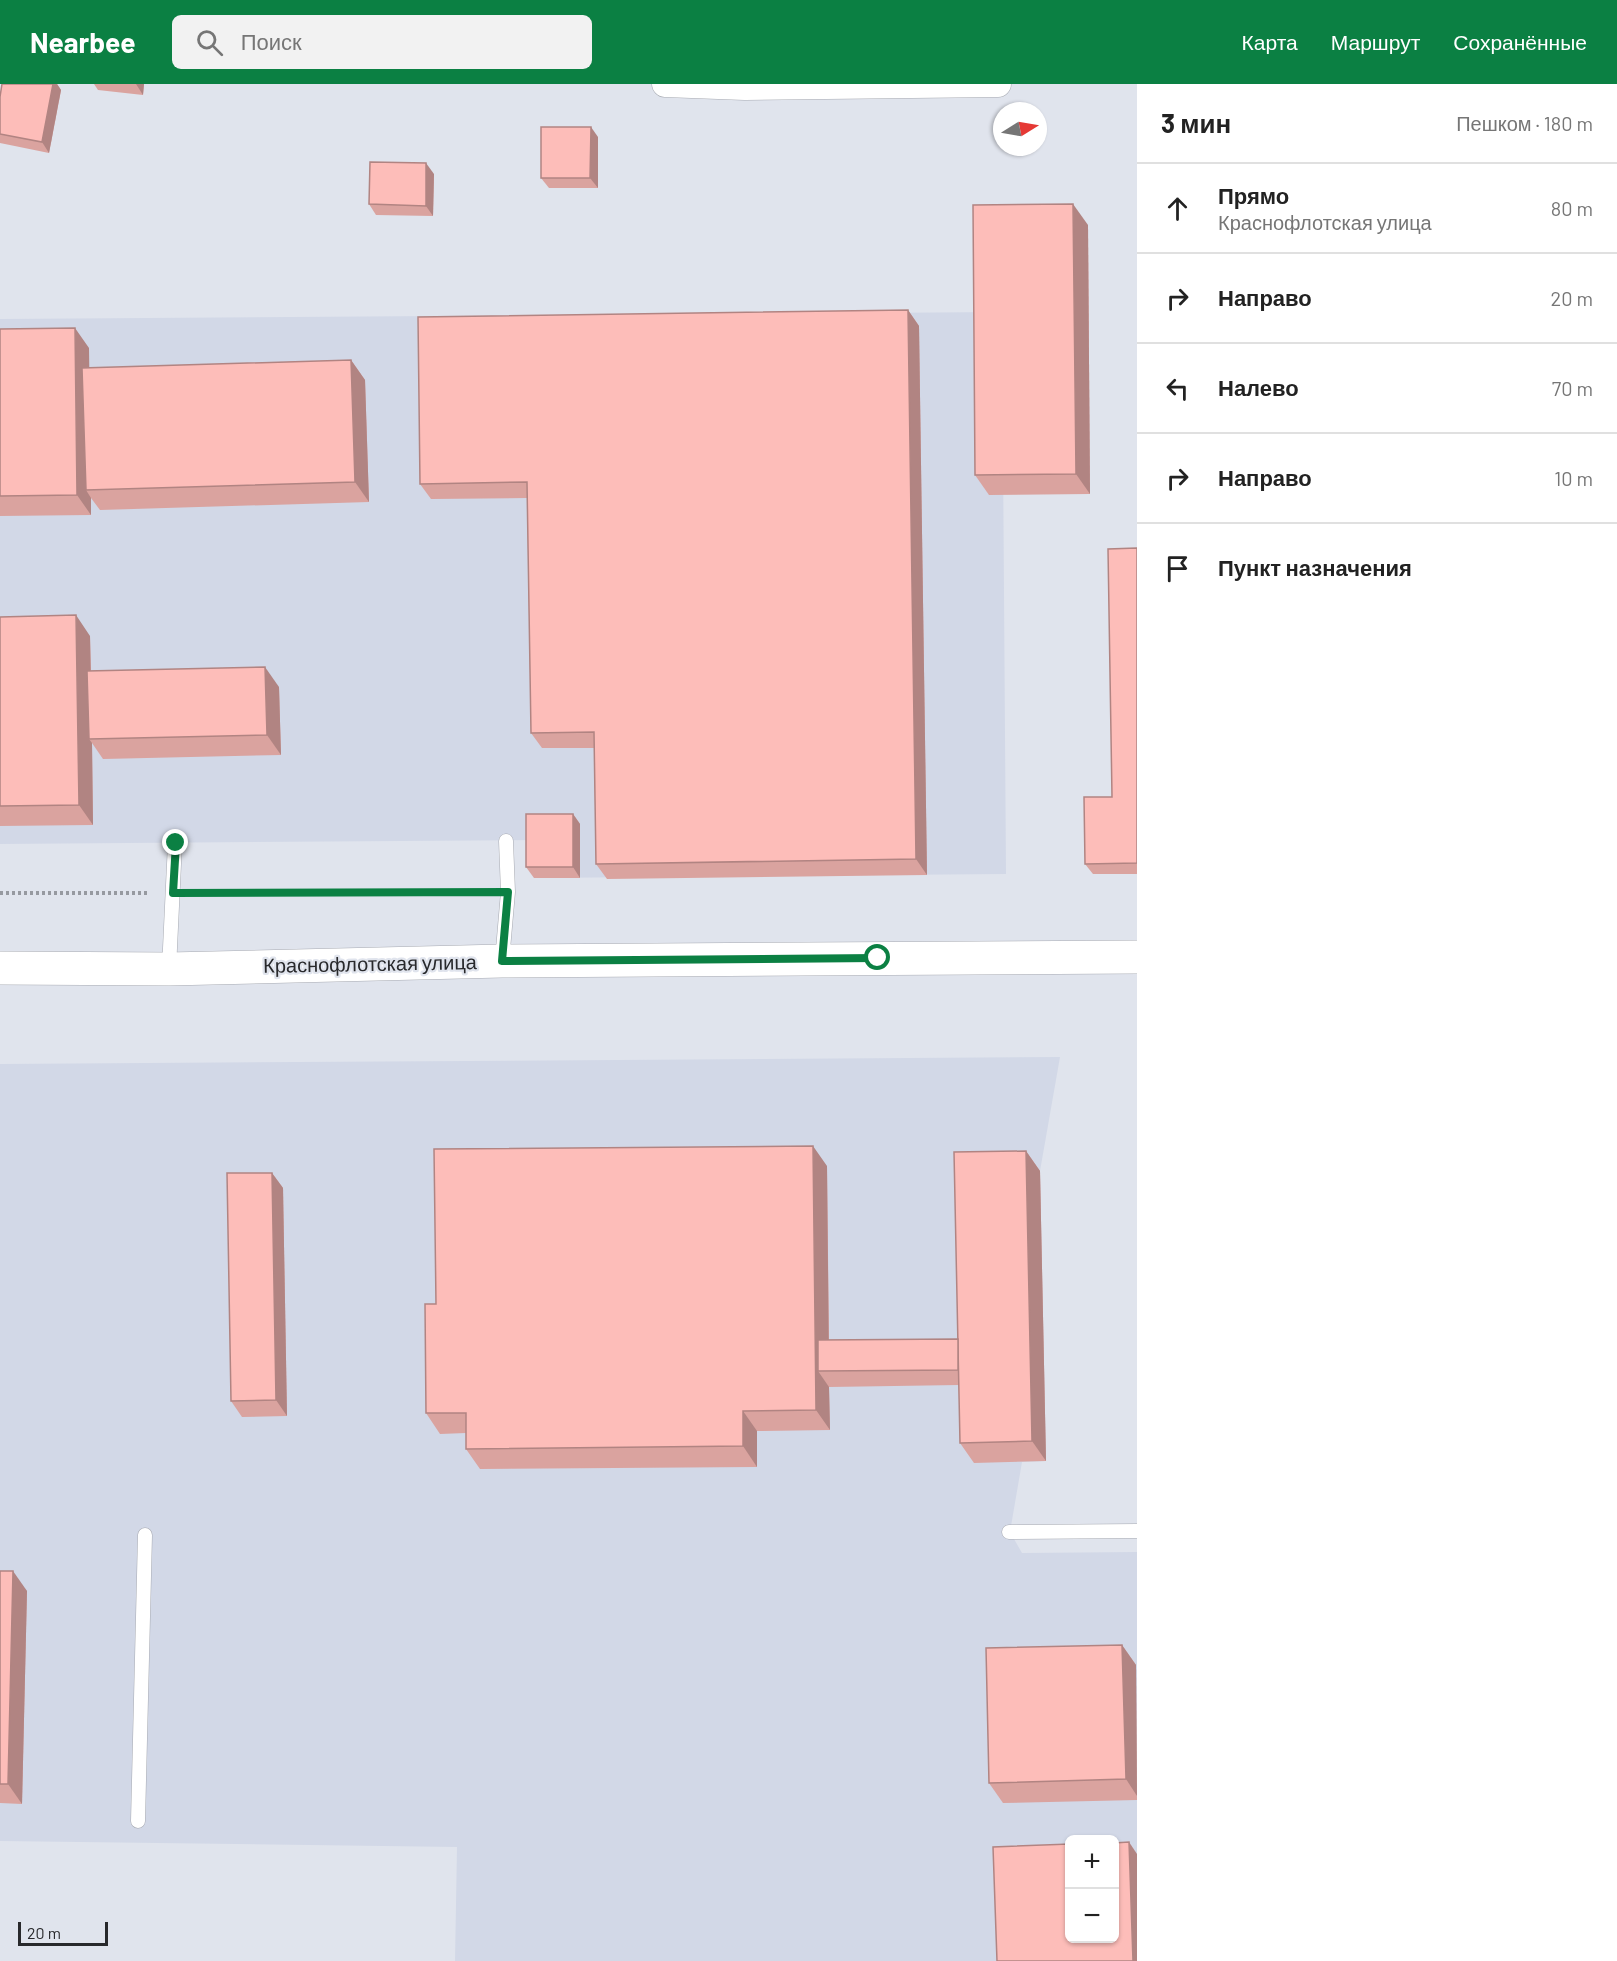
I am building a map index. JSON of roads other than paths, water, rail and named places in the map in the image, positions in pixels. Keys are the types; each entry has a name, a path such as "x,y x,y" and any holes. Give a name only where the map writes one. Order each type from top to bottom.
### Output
{"street":[{"path":"665,84 745,86 998,84"},
{"name":"Краснофлотская улица","path":"0,968 169,969 502,961 1137,957"}],"lane":[{"path":"502,961 508,892 506,841"},
{"path":"169,969 176,843"},
{"path":"1010,1532 1137,1531"},
{"path":"138,1821 145,1535"}]}
